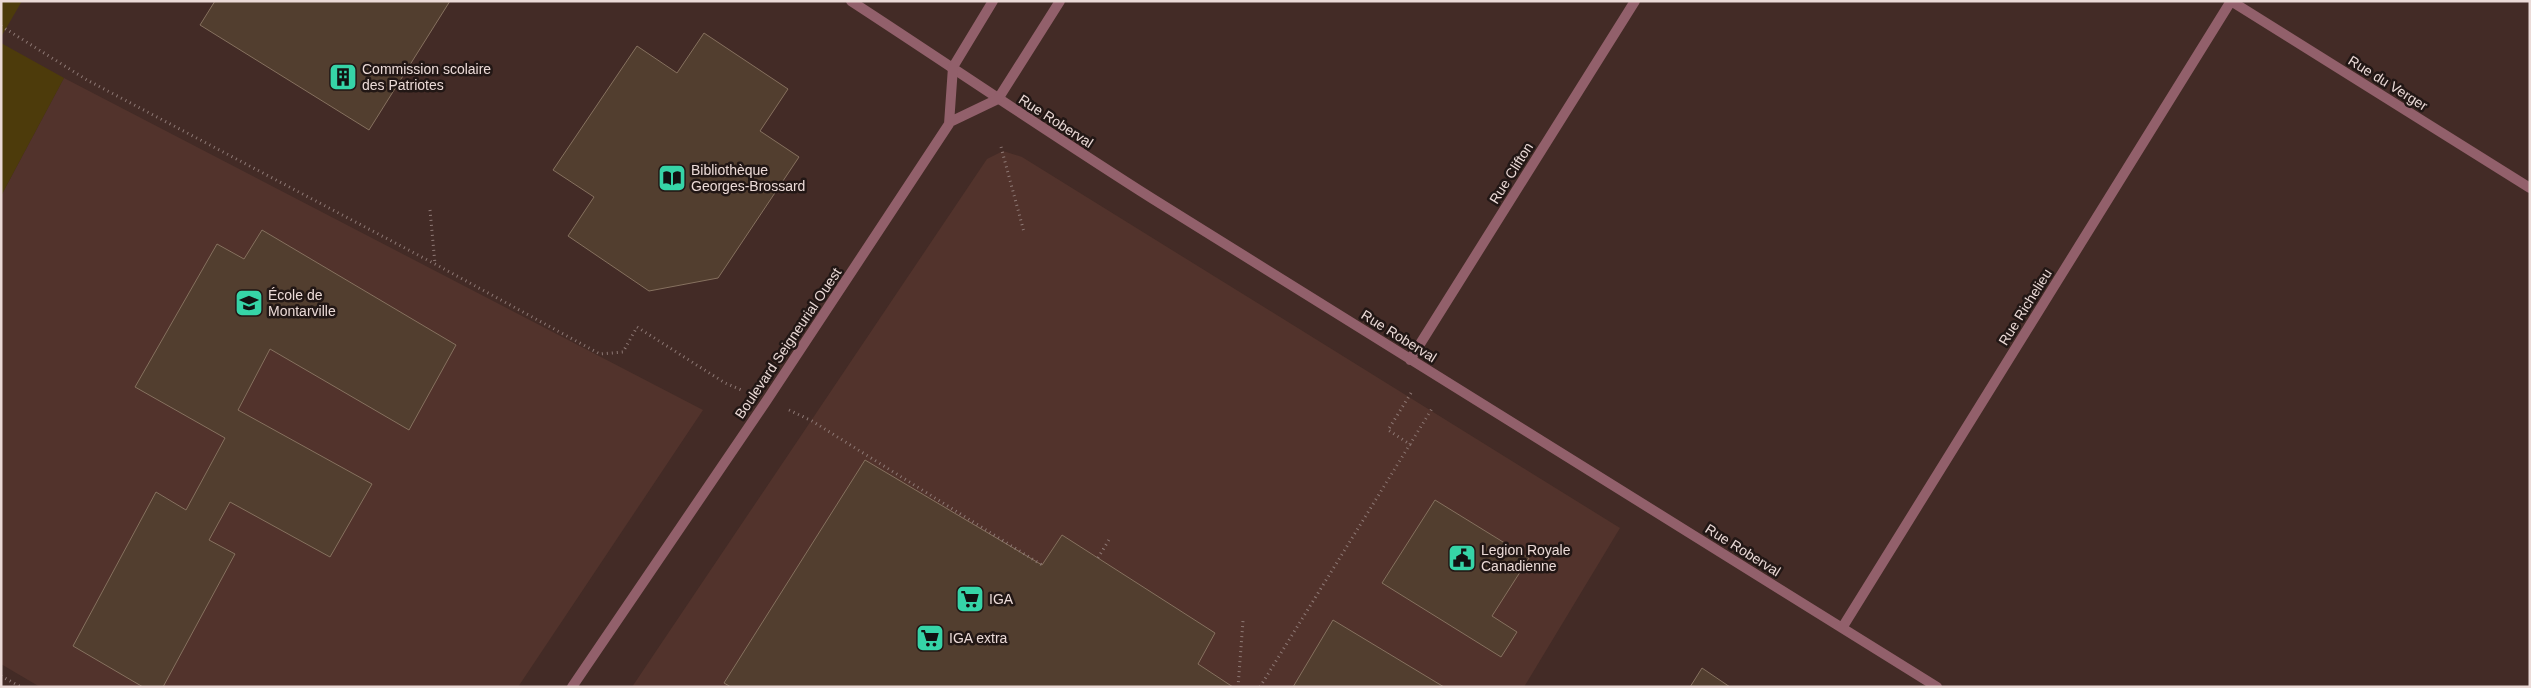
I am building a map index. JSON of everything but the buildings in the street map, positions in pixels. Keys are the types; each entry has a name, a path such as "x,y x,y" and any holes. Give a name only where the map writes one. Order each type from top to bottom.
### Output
{"street":[{"name":"Rue Roberval","path":"852,1 998,99 1153,199 1937,687"},
{"path":"994,1 953,67 950,122 998,99 1060,1"},
{"name":"Rue Clifton","path":"1410,360 1635,1"},
{"name":"Rue du Verger","path":"2231,1 2530,188"},
{"name":"Rue Richelieu","path":"1842,628 2231,1"},
{"name":"Boulevard Seigneurial Ouest","path":"572,687 767,400 950,122"}],"path":[{"path":"1,26 87,80 435,264 600,354 623,352 637,328 724,383 767,400"},
{"path":"1001,147 1024,232"},
{"path":"430,210 435,264"},
{"path":"1411,393 1388,430 1411,445"},
{"path":"1260,687 1433,407"},
{"path":"812,421 1042,565"},
{"path":"1098,558 1110,538"},
{"path":"1238,687 1243,622"},
{"path":"1,676 21,687"}],"shaded area":[{"path":"1,1 22,1 1,37"},
{"path":"1,43 64,78 1,196"},
{"name":"École de Montarville","path":"64,78 703,410 518,687 40,687 1,664 1,196"},
{"path":"1003,151 1022,157 1620,528 1524,687 632,687 987,159"}],"place":[{"name":"Commission scolaire des Patriotes","path":"343,77"},
{"name":"Bibliothèque Georges-Brossard","path":"672,178"},
{"name":"École de Montarville","path":"249,303"},
{"name":"Legion Royale Canadienne","path":"1462,558"},
{"name":"IGA","path":"970,599"},
{"name":"IGA extra","path":"930,638"}]}
